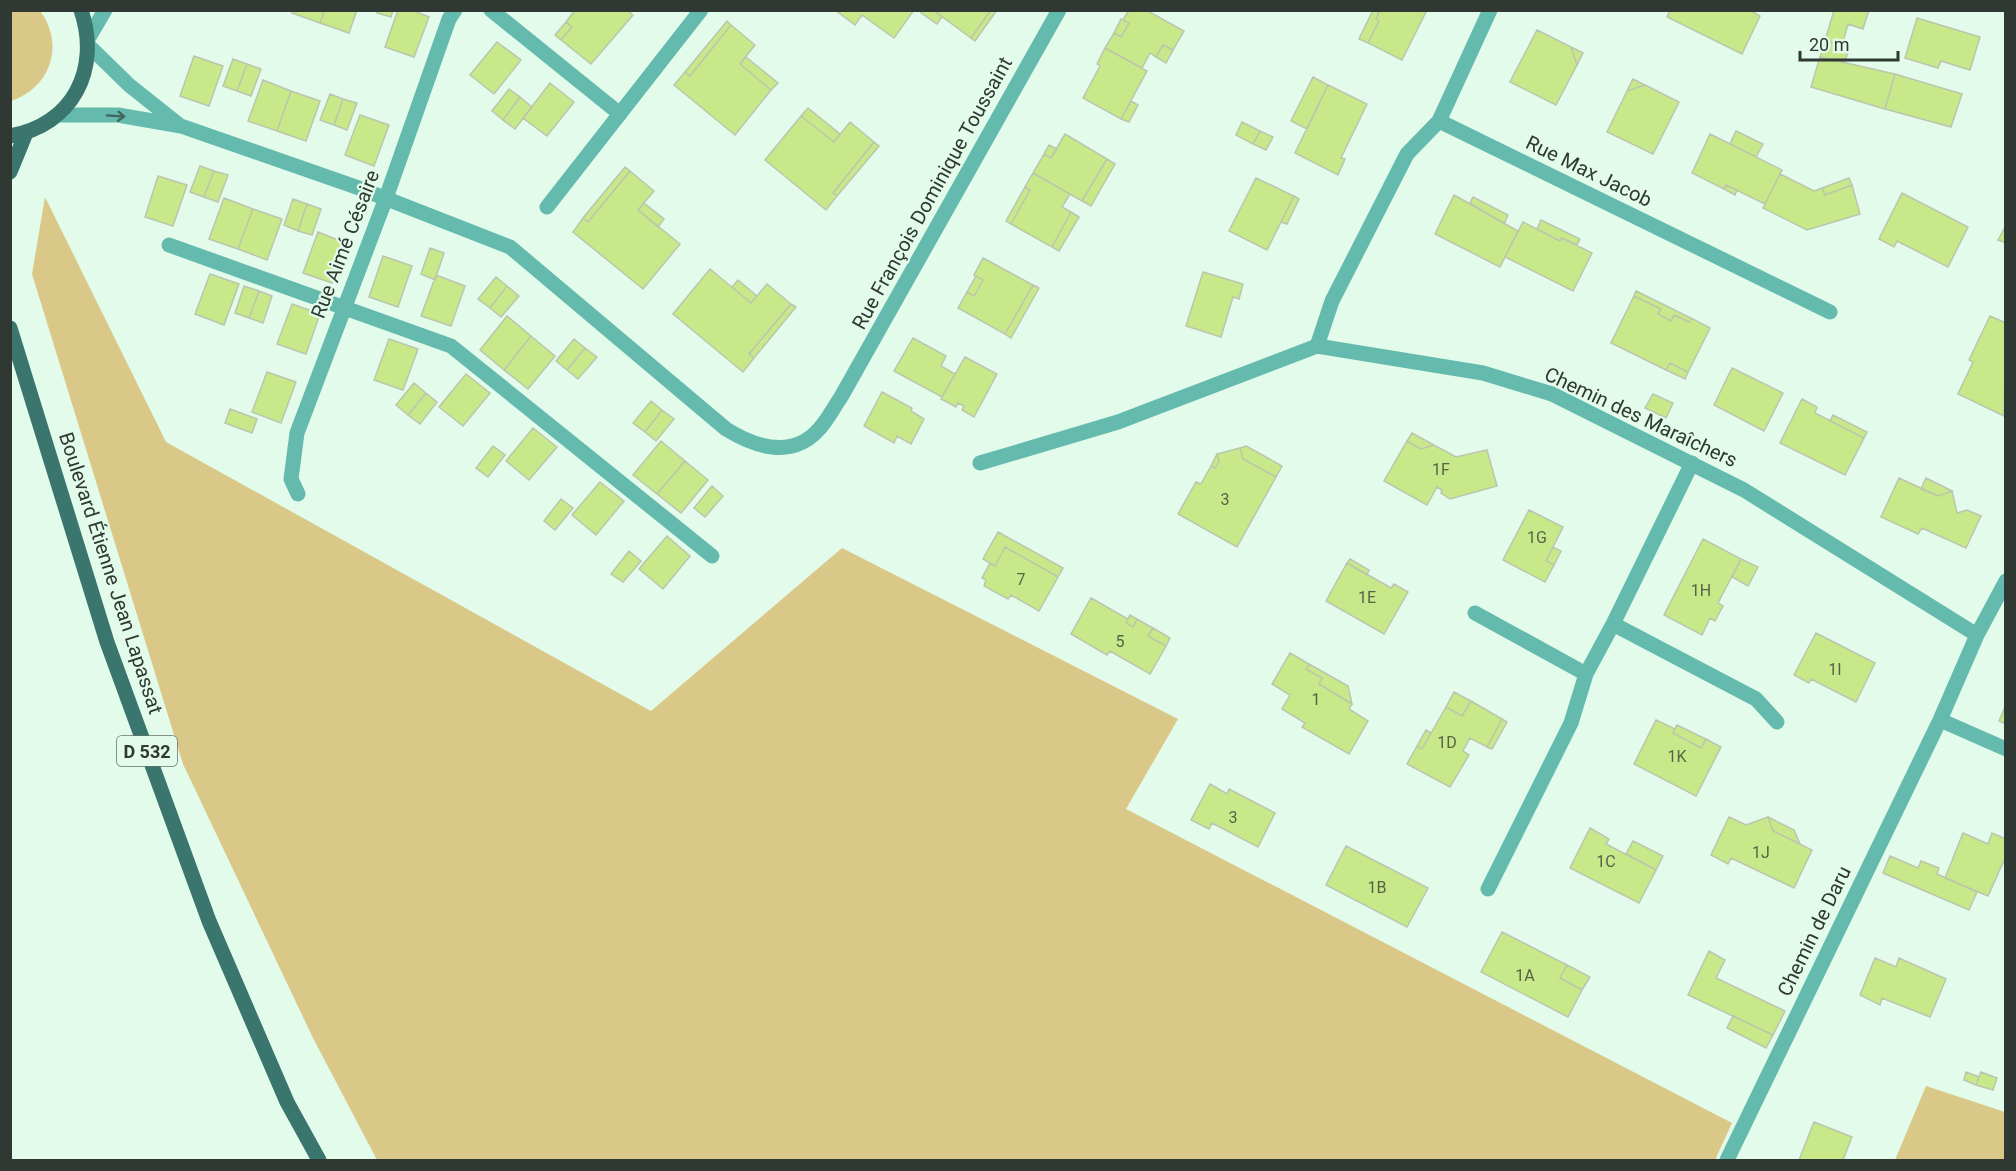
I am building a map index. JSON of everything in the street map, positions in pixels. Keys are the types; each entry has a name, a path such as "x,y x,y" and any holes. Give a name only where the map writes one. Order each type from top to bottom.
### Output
{"main road":[{"path":"10,172 18,135 58,115 71,101 81,84 88,43 81,10"},
{"name":"Boulevard Étienne Jean Lapassat","path":"10,328 107,642 209,921 287,1102 319,1161"}],"street":[{"path":"105,10 88,43 129,85 181,126"},
{"name":"Rue Aimé Césaire","path":"298,495 291,479 297,433 386,198 449,20 455,10"},
{"path":"491,10 620,114"},
{"path":"547,207 701,10"},
{"name":"Rue François Dominique Toussaint","path":"181,126 386,198 510,247 722,425 749,443 768,448 784,447 808,438 819,429 841,397 1059,10"},
{"path":"980,463 1118,422 1317,346 1332,301 1407,154 1439,121 1490,10"},
{"path":"58,115 118,115 181,126"},
{"name":"Rue Max Jacob","path":"1439,121 1830,312"},
{"path":"169,245 452,346 712,556"},
{"name":"Chemin des Maraîchers","path":"1317,346 1483,374 1552,394 1744,490 1977,635"},
{"path":"1488,889 1571,723 1586,674 1692,463"},
{"name":"Chemin de Daru","path":"1727,1161 1940,720 1977,635 2006,581"},
{"path":"1475,613 1586,674"},
{"path":"1613,624 1756,699 1777,722"},
{"path":"1940,720 2006,749"}],"shaded area":[{"path":"11,10 40,11 48,24 52,37 52,51 50,63 36,86 25,95 11,101"},
{"path":"45,197 166,442 651,711 842,548 1178,719 1126,809 1732,1123 1715,1160 377,1160 313,1038 183,764 32,274"},
{"path":"1926,1086 2005,1112 2005,1160 1895,1160"}],"building":[{"path":"293,10 325,10 320,23 292,13"},
{"path":"325,10 357,10 349,33 320,23"},
{"path":"377,10 393,10 391,17 377,13"},
{"path":"398,10 412,10 429,17 414,57 385,47"},
{"path":"575,10 627,10 633,15 591,64 561,40 572,27 566,22"},
{"path":"835,10 914,10 894,38 862,15 855,25"},
{"path":"922,10 933,10 942,17 937,24 921,13"},
{"path":"933,10 991,10 971,38"},
{"path":"991,10 997,10 975,41 971,38"},
{"path":"1129,10 1146,10 1184,31 1173,50 1163,45 1156,57 1150,53 1142,68 1105,48 1114,33 1121,37 1129,23 1123,20"},
{"path":"1373,10 1380,10 1376,19 1379,21 1368,43 1359,39"},
{"path":"1380,10 1427,10 1402,60 1368,43 1379,21 1376,19"},
{"path":"1670,10 1750,10 1760,16 1742,54 1667,17"},
{"path":"1834,10 1869,10 1863,29 1848,24 1842,46 1825,41"},
{"path":"1917,18 1980,37 1970,70 1941,61 1938,68 1905,58"},
{"path":"1121,19 1129,23 1121,37 1114,33"},
{"path":"727,21 731,25 690,76 685,72"},
{"path":"566,22 572,27 561,40 555,35"},
{"path":"731,25 755,45 740,64 771,90 735,135 674,85 685,72 690,76"},
{"path":"1537,30 1571,47 1577,65 1556,105 1510,82"},
{"path":"1825,41 1849,48 1845,62 1820,57"},
{"path":"497,42 521,60 494,94 470,75"},
{"path":"1163,45 1173,50 1166,63 1156,57"},
{"path":"1571,47 1583,53 1577,65"},
{"path":"1105,48 1147,71 1121,119 1083,98 1100,66 1097,64"},
{"path":"194,56 223,66 209,106 180,96"},
{"path":"746,57 778,83 771,90 740,64"},
{"path":"1820,57 1895,74 1885,109 1811,87"},
{"path":"233,59 247,64 237,91 223,86"},
{"path":"247,64 261,69 251,96 237,91"},
{"path":"1895,74 1962,94 1951,127 1885,109"},
{"path":"1313,77 1328,85 1307,129 1291,121"},
{"path":"1633,79 1645,85 1627,91"},
{"path":"263,80 291,91 277,131 248,121"},
{"path":"550,83 574,102 547,136 523,118"},
{"path":"1328,85 1367,104 1341,158 1345,159 1338,175 1295,153"},
{"path":"1645,85 1679,102 1653,154 1607,132 1627,91"},
{"path":"509,89 520,97 503,120 492,111"},
{"path":"291,91 320,101 306,141 277,131"},
{"path":"330,94 343,99 334,125 320,120"},
{"path":"520,97 532,107 515,129 503,120"},
{"path":"343,99 357,103 347,130 334,125"},
{"path":"1131,101 1138,105 1129,122 1121,119"},
{"path":"808,108 840,134 834,142 801,116"},
{"path":"360,115 389,125 374,166 345,155"},
{"path":"801,116 834,142 850,122 874,142 833,193 837,196 826,210 765,160"},
{"path":"1242,122 1260,131 1253,144 1236,135"},
{"path":"1260,131 1273,137 1266,150 1253,144"},
{"path":"1736,131 1763,144 1756,157 1730,144"},
{"path":"1065,134 1107,159 1082,201 1033,173 1044,154 1051,158"},
{"path":"1710,134 1782,170 1765,204 1726,185 1724,189 1692,173"},
{"path":"874,142 879,146 837,196 833,193"},
{"path":"1049,145 1057,149 1051,158 1044,154"},
{"path":"1107,159 1115,164 1091,206 1082,201"},
{"path":"200,166 214,171 204,197 190,192"},
{"path":"625,167 630,171 588,222 583,218"},
{"path":"214,171 228,175 218,202 204,197"},
{"path":"630,171 654,191 638,210 680,244 643,289 573,232 583,218 588,222"},
{"path":"1033,173 1070,194 1062,207 1071,212 1052,247 1011,224 1030,190 1025,187"},
{"path":"1780,174 1814,191 1822,188 1825,195 1852,185 1860,214 1807,230 1763,208"},
{"path":"158,176 187,185 173,226 145,217"},
{"path":"1256,178 1294,196 1267,250 1229,231"},
{"path":"1849,178 1852,185 1825,195 1822,188"},
{"path":"1726,185 1737,190 1735,195 1724,189"},
{"path":"1025,187 1030,190 1011,224 1006,221"},
{"path":"1902,193 1968,227 1948,267 1897,241 1894,247 1879,239"},
{"path":"1454,195 1518,231 1500,267 1435,234"},
{"path":"1294,196 1299,199 1287,224 1281,222"},
{"path":"1473,197 1508,215 1504,224 1470,203"},
{"path":"224,198 253,209 238,249 209,239"},
{"path":"293,199 307,204 298,231 284,225"},
{"path":"644,203 664,219 658,227 638,210"},
{"path":"307,204 321,209 312,235 298,231"},
{"path":"253,209 282,219 267,260 238,249"},
{"path":"1071,212 1079,217 1059,251 1052,247"},
{"path":"1541,220 1580,239 1577,245 1562,238 1560,241 1537,229"},
{"path":"1523,222 1560,241 1562,238 1592,253 1573,291 1505,257"},
{"path":"2006,225 2006,243 1998,240"},
{"path":"318,232 346,243 332,283 303,273"},
{"path":"430,248 444,253 435,280 421,274"},
{"path":"383,256 412,266 398,307 369,297"},
{"path":"983,258 1033,285 1005,334 958,308 967,292 974,296 983,280 974,275"},
{"path":"710,269 751,303 767,284 791,304 749,354 754,358 743,372 673,314"},
{"path":"1203,272 1243,284 1239,299 1233,297 1221,337 1186,326"},
{"path":"210,274 239,284 224,325 195,314"},
{"path":"436,275 465,286 451,326 421,316"},
{"path":"976,276 983,280 974,296 967,292"},
{"path":"496,277 507,286 490,308 478,299"},
{"path":"738,280 757,296 751,303 732,287"},
{"path":"1033,285 1039,288 1011,338 1005,334"},
{"path":"244,286 259,291 249,318 235,313"},
{"path":"507,286 519,296 501,317 490,308"},
{"path":"259,291 272,296 263,323 249,318"},
{"path":"1636,291 1691,318 1689,322 1674,315 1671,321 1658,314 1661,309 1634,296"},
{"path":"1634,296 1661,309 1658,314 1671,321 1674,315 1689,322 1691,318 1710,328 1688,372 1670,363 1666,370 1611,343"},
{"path":"292,304 320,314 306,354 277,344"},
{"path":"791,304 796,307 754,358 749,354"},
{"path":"507,316 531,336 504,370 480,350"},
{"path":"1990,316 2006,323 2004,416 1958,394 1973,362 1969,360"},
{"path":"531,336 555,356 528,389 504,370"},
{"path":"913,338 946,356 941,366 955,374 942,397 894,371"},
{"path":"389,339 418,349 403,390 374,380"},
{"path":"574,339 585,348 567,370 556,361"},
{"path":"585,348 597,357 578,379 567,370"},
{"path":"965,357 997,374 974,417 962,410 964,406 958,403 956,407 941,399"},
{"path":"1670,363 1688,372 1685,379 1666,370"},
{"path":"1732,368 1783,393 1764,431 1714,405"},
{"path":"267,372 296,382 281,423 252,412"},
{"path":"466,374 490,393 463,426 439,407"},
{"path":"414,383 426,393 408,415 396,405"},
{"path":"882,392 912,408 911,411 924,419 911,444 897,436 894,443 864,426"},
{"path":"426,393 437,402 420,424 408,415"},
{"path":"1653,394 1673,403 1666,418 1645,408"},
{"path":"1802,399 1817,407 1815,413 1864,438 1845,475 1780,443"},
{"path":"651,401 662,410 645,432 633,423"},
{"path":"230,409 257,419 252,433 225,423"},
{"path":"662,410 674,419 656,441 645,432"},
{"path":"1833,415 1867,432 1864,438 1830,421"},
{"path":"533,428 557,447 529,480 506,461"},
{"path":"1412,433 1434,445 1421,449 1407,441"},
{"path":"661,441 685,461 657,494 633,475"},
{"path":"1407,441 1421,449 1434,445 1456,457 1487,450 1497,486 1450,499 1437,487 1427,505 1384,481"},
{"path":"493,446 505,455 488,477 476,468"},
{"path":"1246,446 1282,466 1276,477 1243,459 1240,448"},
{"path":"1240,448 1243,459 1276,477 1237,547 1178,514 1196,482 1201,484 1211,466 1215,468 1219,461 1217,454"},
{"path":"1217,454 1219,461 1215,468 1211,466"},
{"path":"685,461 708,480 681,513 657,494"},
{"path":"1899,478 1938,496 1952,491 1957,513 1967,510 1981,516 1966,548 1922,528 1918,534 1881,517"},
{"path":"1926,478 1952,491 1938,496 1921,489"},
{"path":"600,482 624,501 596,535 572,515"},
{"path":"712,486 723,496 705,517 694,508"},
{"path":"561,499 573,508 555,530 544,521"},
{"path":"1529,510 1563,527 1546,561 1554,565 1545,582 1503,560"},
{"path":"998,532 1063,568 1058,577 1005,547 995,566 983,559"},
{"path":"667,536 690,556 663,589 639,569"},
{"path":"1703,539 1741,559 1718,603 1723,606 1715,621 1710,618 1702,635 1664,615"},
{"path":"1005,547 1058,577 1039,611 1011,595 1008,599 984,586 986,580 982,578 990,563 995,566"},
{"path":"1553,547 1561,551 1554,565 1546,561"},
{"path":"629,551 641,561 623,582 611,574"},
{"path":"1350,559 1369,570 1367,575 1347,563"},
{"path":"1741,559 1758,567 1748,586 1732,577"},
{"path":"1347,563 1391,588 1394,584 1408,592 1384,634 1326,601"},
{"path":"1091,598 1128,619 1126,623 1133,627 1137,619 1153,628 1148,636 1166,646 1150,674 1110,651 1107,655 1071,634"},
{"path":"1130,615 1137,619 1133,627 1126,623"},
{"path":"1153,628 1170,638 1166,646 1148,636"},
{"path":"1816,633 1875,663 1856,702 1811,679 1809,683 1794,675"},
{"path":"1290,653 1309,664 1306,669 1322,678 1319,684 1352,704 1349,709 1368,721 1349,754 1302,727 1305,723 1282,709 1290,695 1272,684"},
{"path":"1309,664 1348,686 1352,704 1319,684 1322,678 1306,669"},
{"path":"1454,692 1471,701 1462,716 1446,707"},
{"path":"1471,701 1502,719 1487,747 1470,738 1463,751 1469,755 1450,787 1407,764 1417,746 1422,749 1446,707 1462,716"},
{"path":"2006,704 2006,724 1999,721"},
{"path":"1502,719 1507,722 1492,749 1487,747"},
{"path":"1656,720 1675,729 1673,733 1701,748 1706,739 1721,747 1696,796 1634,764"},
{"path":"1677,725 1706,739 1701,748 1673,733"},
{"path":"1426,730 1431,733 1422,749 1417,746"},
{"path":"1210,784 1227,794 1229,789 1275,813 1258,847 1212,823 1209,829 1191,820"},
{"path":"1729,817 1746,825 1768,817 1773,831 1812,850 1794,888 1731,858 1728,864 1711,855"},
{"path":"1768,817 1794,830 1800,844 1773,831"},
{"path":"1590,828 1609,839 1606,844 1656,870 1639,903 1570,868"},
{"path":"1963,833 1988,844 1992,833 2006,839 2006,856 1988,896 1945,878"},
{"path":"1633,841 1663,856 1656,870 1626,854"},
{"path":"1346,846 1428,888 1407,927 1326,885"},
{"path":"1890,856 1918,868 1921,861 1939,868 1937,874 1977,892 1969,910 1883,873"},
{"path":"1502,932 1567,965 1560,978 1582,990 1568,1017 1481,972"},
{"path":"1709,951 1725,960 1716,978 1785,1011 1773,1035 1688,995"},
{"path":"1875,958 1896,967 1899,958 1946,979 1930,1017 1882,998 1880,1005 1860,995"},
{"path":"1567,965 1590,977 1582,990 1560,978"},
{"path":"1733,1016 1773,1035 1766,1048 1727,1028"},
{"path":"1966,1072 1979,1077 1976,1085 1964,1080"},
{"path":"1981,1072 1997,1078 1993,1090 1976,1085"},
{"path":"1814,1122 1852,1137 1843,1160 1799,1160"}]}
